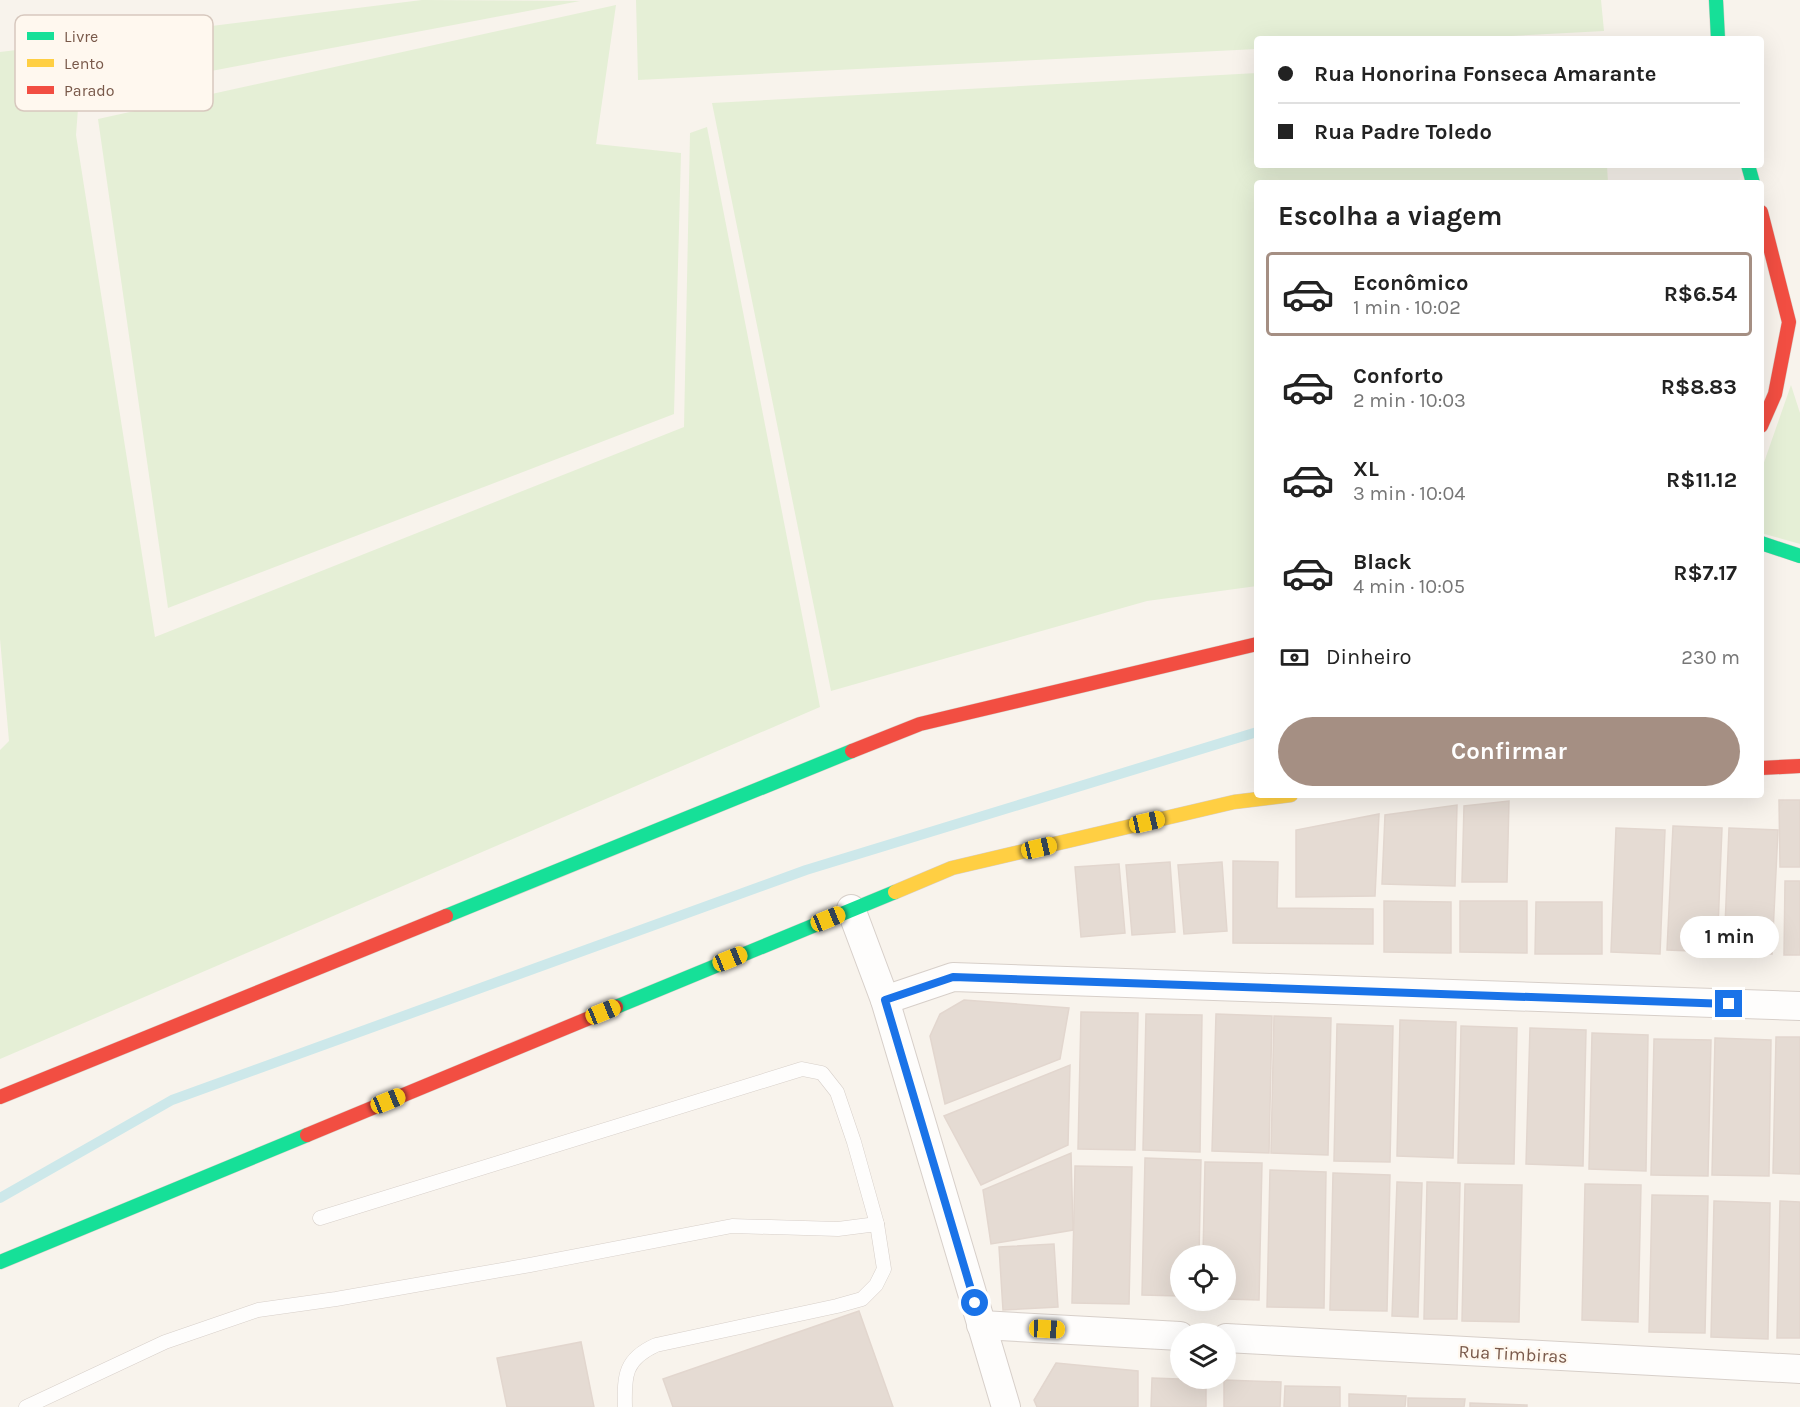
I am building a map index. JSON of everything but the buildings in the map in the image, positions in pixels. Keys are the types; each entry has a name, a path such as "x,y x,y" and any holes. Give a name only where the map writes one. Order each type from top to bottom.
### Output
{"main road":[{"path":"1716,0 1718,36"},
{"path":"1764,224 1797,354"},
{"path":"1764,419 1775,394 1789,322"},
{"path":"1764,544 1800,556"},
{"path":"0,1096 920,724 1254,645"},
{"path":"1766,768 1792,751"},
{"path":"1766,768 1800,766"},
{"path":"0,1262 952,868 1234,802 1267,798"}],"street":[{"path":"851,909 885,1000 1006,1407"},
{"path":"885,1000 953,977 1800,1006"},
{"path":"981,1325 1170,1335"},
{"name":"Rua Timbiras","path":"1236,1339 1800,1369"}],"lane":[{"path":"320,1218 802,1069 822,1073 837,1092 877,1224 884,1269 876,1285 862,1299 826,1309 656,1345 641,1352 628,1368 625,1407"},
{"path":"26,1407 165,1342 258,1310 336,1299 530,1265 732,1226 838,1229 877,1224"}],"green space":[{"path":"422,0 580,1 213,71 213,26"},
{"path":"636,0 1601,0 1604,31 1510,36 1254,36 1254,49 638,80"},
{"path":"616,5 596,144 681,153 674,414 168,608 98,119 134,111 213,111 213,94"},
{"path":"15,50 15,111 78,111 76,135 155,637 684,427 690,133 707,127 820,707 0,1059 0,750 9,741 0,639 0,52"},
{"path":"1254,73 1254,168 1607,168 1608,180 1254,180 1254,586 1147,601 831,691 712,103"},
{"path":"1791,385 1800,413 1800,544 1764,534 1764,462"}],"waterway":[{"path":"0,1198 172,1100 806,870 1254,733"}],"traffic: fast":[{"path":"1716,0 1718,36"},
{"path":"1749,168 1752,180"},
{"path":"1764,544 1800,556"},
{"path":"446,916 852,751"},
{"path":"616,1007 895,892"},
{"path":"0,1262 307,1135"}],"traffic: slow":[{"path":"895,892 952,868 1234,802 1267,798"}],"traffic: jam":[{"path":"1764,224 1789,322 1775,394 1764,419"},
{"path":"852,751 920,724 1254,645"},
{"path":"1764,768 1800,766"},
{"path":"0,1097 446,916"},
{"path":"307,1135 616,1007"}],"route":[{"path":"975,1303 885,1000 953,977 1729,1004"}]}
